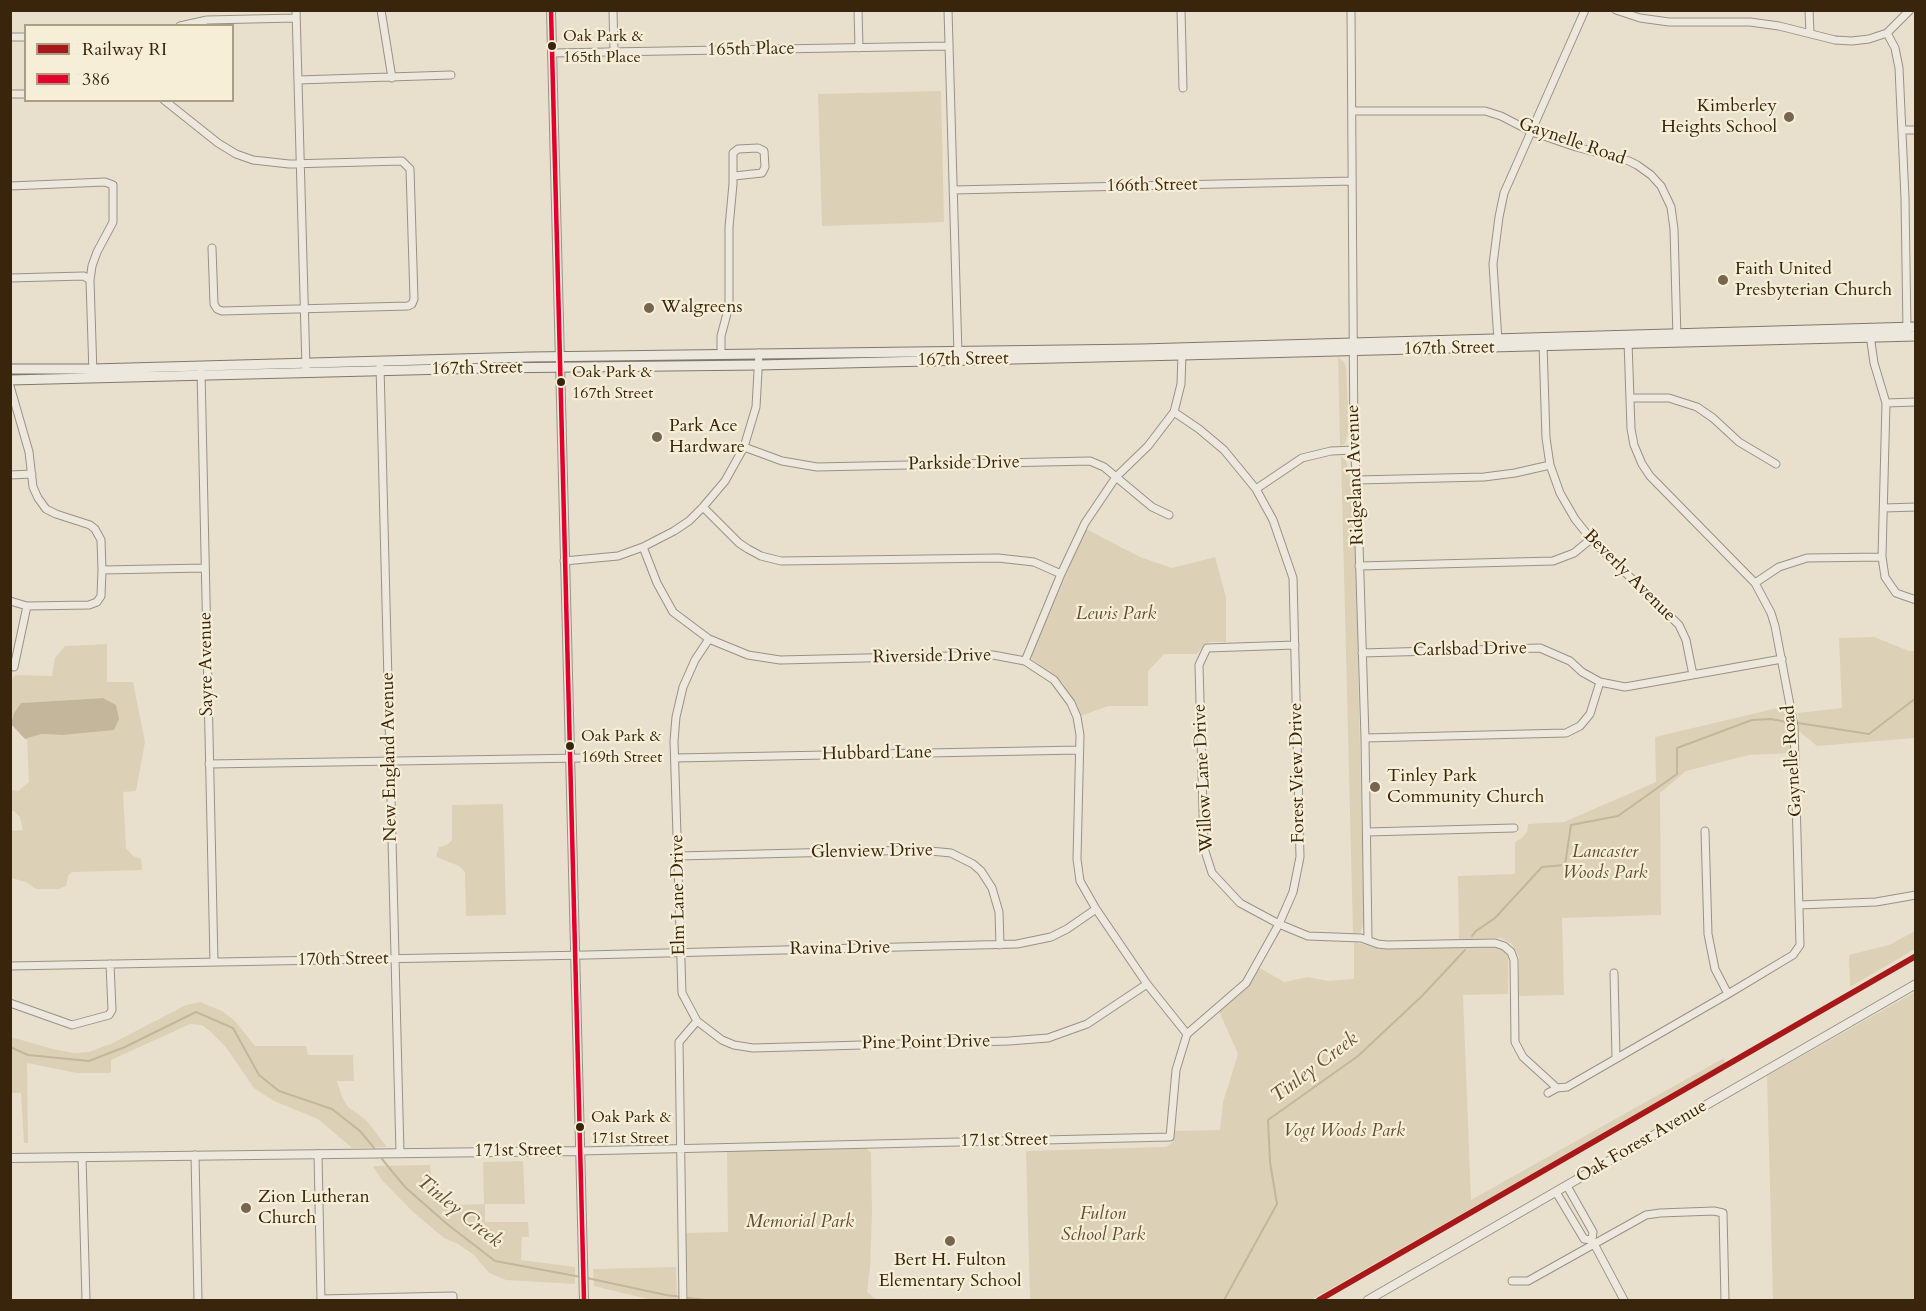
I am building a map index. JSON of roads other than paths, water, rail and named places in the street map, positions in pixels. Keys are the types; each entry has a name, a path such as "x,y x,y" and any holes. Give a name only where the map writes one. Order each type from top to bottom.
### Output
{"main road":[{"name":"167th Street","path":"201,371 305,363 380,361 759,353 958,355 1182,351 1911,332"},
{"name":"167th Street","path":"10,380 93,373 201,371 306,374 559,367 759,365 958,355"},
{"name":"167th Street","path":"10,369 93,373"}],"street":[{"path":"381,10 392,78"},
{"path":"551,10 584,1300"},
{"path":"613,10 614,52"},
{"path":"858,10 859,48"},
{"path":"948,10 958,355"},
{"path":"1181,10 1183,88"},
{"name":"Ridgeland Avenue","path":"1351,10 1354,450 1357,480 1365,738 1368,940"},
{"path":"1498,343 1493,264 1504,194 1584,10"},
{"path":"1616,10 1640,18 1669,22 1750,22 1779,26 1835,40 1852,41 1869,39 1887,33 1910,10"},
{"path":"1809,10 1809,33"},
{"path":"189,24 207,20 296,14 306,374"},
{"path":"1887,33 1895,48 1899,68 1911,332"},
{"name":"165th Place","path":"552,53 949,46"},
{"path":"298,80 451,75"},
{"path":"167,102 218,143 236,154 270,163 402,161 411,169 414,299 408,306 222,311 214,304 212,248"},
{"name":"Gaynelle Road","path":"1352,111 1485,111 1501,116 1532,132 1629,161 1651,175 1661,186 1671,207 1674,229 1677,339"},
{"path":"1903,130 1916,130"},
{"path":"721,354 721,336 729,306 729,227 734,151 758,148 764,151 765,168 762,173 734,176"},
{"name":"166th Street","path":"953,190 1352,181"},
{"path":"10,186 105,182 113,185 113,222 97,252 90,280 93,373"},
{"path":"10,278 84,276 90,280"},
{"path":"1870,333 1874,363 1886,403 1882,557 1885,577 1896,593 1916,600"},
{"name":"Gaynelle Road","path":"1548,1093 1557,1088 1567,1087 1728,994 1793,955 1800,945 1794,726 1771,614 1755,583 1646,470 1639,458 1632,438 1628,340"},
{"name":"Beverly Avenue","path":"1543,342 1546,438 1550,465 1560,493 1575,519 1591,539 1679,625 1686,640 1693,675"},
{"path":"1025,661 1085,522 1116,477 1148,446 1174,412 1181,384 1182,351"},
{"path":"564,561 618,556 643,547 674,531 704,507 726,481 744,447 756,407 759,353"},
{"name":"New England Avenue","path":"380,361 400,1153"},
{"name":"Sayre Avenue","path":"201,371 214,962"},
{"path":"10,386 12,405 29,452 35,493 46,509 90,525 95,529 101,540 102,570 101,596 94,603 27,606 10,601"},
{"path":"1630,398 1669,398 1697,407 1739,442 1776,464"},
{"path":"1886,403 1916,402"},
{"name":"Forest View Drive","path":"1174,412 1224,450 1256,489 1273,520 1293,579 1300,857 1293,892 1279,924 1246,983 1187,1034"},
{"name":"Parkside Drive","path":"744,447 782,461 810,466 1090,461 1104,467 1152,507 1169,515"},
{"path":"1256,489 1302,458 1331,451 1354,450"},
{"path":"1357,480 1484,477 1550,465"},
{"path":"10,475 32,474"},
{"path":"704,507 739,543 761,556 781,561 998,558 1034,562 1061,574"},
{"path":"1884,508 1916,507"},
{"path":"1359,566 1553,561 1574,553 1591,539"},
{"name":"Riverside Drive","path":"643,547 657,583 673,612 708,639 748,654 780,660 993,655 1025,661 1054,680 1071,703 1077,717 1079,750 1077,866 1083,888 1148,984 1187,1034"},
{"path":"1755,583 1779,567 1807,558 1882,557"},
{"path":"102,570 205,568"},
{"path":"14,667 27,606"},
{"name":"Elm Lane Drive","path":"697,1021 682,993 675,758 676,717 683,687 695,660 708,639"},
{"name":"Willow Lane Drive","path":"1295,645 1207,648 1199,665 1204,848 1212,873 1240,903 1279,924 1308,936 1351,937 1387,945 1495,942 1504,946 1511,952 1514,960 1515,1042 1523,1057 1557,1088"},
{"name":"Carlsbad Drive","path":"1362,653 1540,648 1570,661 1582,672 1600,682 1634,686 1782,659"},
{"path":"1365,738 1566,733 1580,726 1590,714 1600,682"},
{"name":"Hubbard Lane","path":"675,758 1079,750"},
{"path":"209,764 582,758"},
{"path":"1367,832 1514,828"},
{"path":"1705,831 1708,933 1715,969 1728,994"},
{"name":"Glenview Drive","path":"678,856 920,850 951,853 973,864 981,871 992,888 999,912 1000,945"},
{"path":"1799,905 1859,904 1916,895"},
{"name":"Ravina Drive","path":"575,955 1027,943 1051,937 1096,909"},
{"name":"170th Street","path":"10,966 575,955"},
{"path":"10,1003 72,1025 108,1015 112,1010 110,964"},
{"path":"1614,973 1616,1058"},
{"name":"Pine Point Drive","path":"697,1021 722,1040 734,1045 753,1048 1048,1038 1087,1024 1148,984"},
{"name":"Oak Forest Avenue","path":"1368,1300 1378,1298 1556,1192 1916,984"},
{"path":"683,1297 679,1042 697,1021"},
{"name":"171st Street","path":"10,1158 580,1151 1170,1137 1176,1070 1187,1034"},
{"path":"318,1154 321,1300 453,1298"},
{"path":"195,1155 198,1300"},
{"path":"82,1157 86,1300"},
{"path":"1567,1186 1593,1232 1593,1242 1624,1300"},
{"path":"1556,1192 1584,1239 1593,1242"},
{"path":"1512,1281 1528,1281 1593,1242 1646,1215 1683,1211 1723,1213 1725,1300"}],"waterway":[{"name":"Tinley Creek","path":"1798,723 1869,734 1916,698"},
{"name":"Tinley Creek","path":"1472,936 1495,918 1542,867 1565,865 1571,825 1618,816 1677,774 1677,748 1752,720 1771,719 1787,722"},
{"name":"Tinley Creek","path":"1224,1300 1277,1204 1270,1162 1268,1120 1358,1056 1422,996 1465,950"},
{"name":"Tinley Creek","path":"10,1047 28,1055 89,1061 125,1047 196,1012 233,1028 259,1075 279,1091 332,1109 360,1131 374,1148"},
{"name":"Tinley Creek","path":"382,1159 405,1187 447,1224 495,1261 581,1277"},
{"name":"Tinley Creek","path":"587,1278 666,1295 706,1300"},
{"name":"Tinley Creek","path":"841,1300 846,1300"}],"rail line":[{"name":"RI","path":"1319,1300 1916,956"}],"place":[{"name":"Oak Park & 165th Place","path":"552,46"},
{"name":"Kimberley Heights School","path":"1789,117"},
{"name":"Faith United Presbyterian Church","path":"1723,280"},
{"name":"Walgreens","path":"649,308"},
{"name":"Oak Park & 167th Street","path":"561,382"},
{"name":"Park Ace Hardware","path":"657,437"},
{"name":"Oak Park & 169th Street","path":"570,746"},
{"name":"Tinley Park Community Church","path":"1375,787"},
{"name":"Oak Park & 171st Street","path":"580,1127"},
{"name":"Zion Lutheran Church","path":"246,1208"},
{"name":"Bert H. Fulton Elementary School","path":"950,1241"}],"park label":[{"name":"Lewis Park","path":"1116,615"},
{"name":"Lancaster Woods Park","path":"1605,863"},
{"name":"Vogt Woods Park","path":"1344,1132"},
{"name":"Memorial Park","path":"800,1223"},
{"name":"Fulton School Park","path":"1103,1225"}]}
